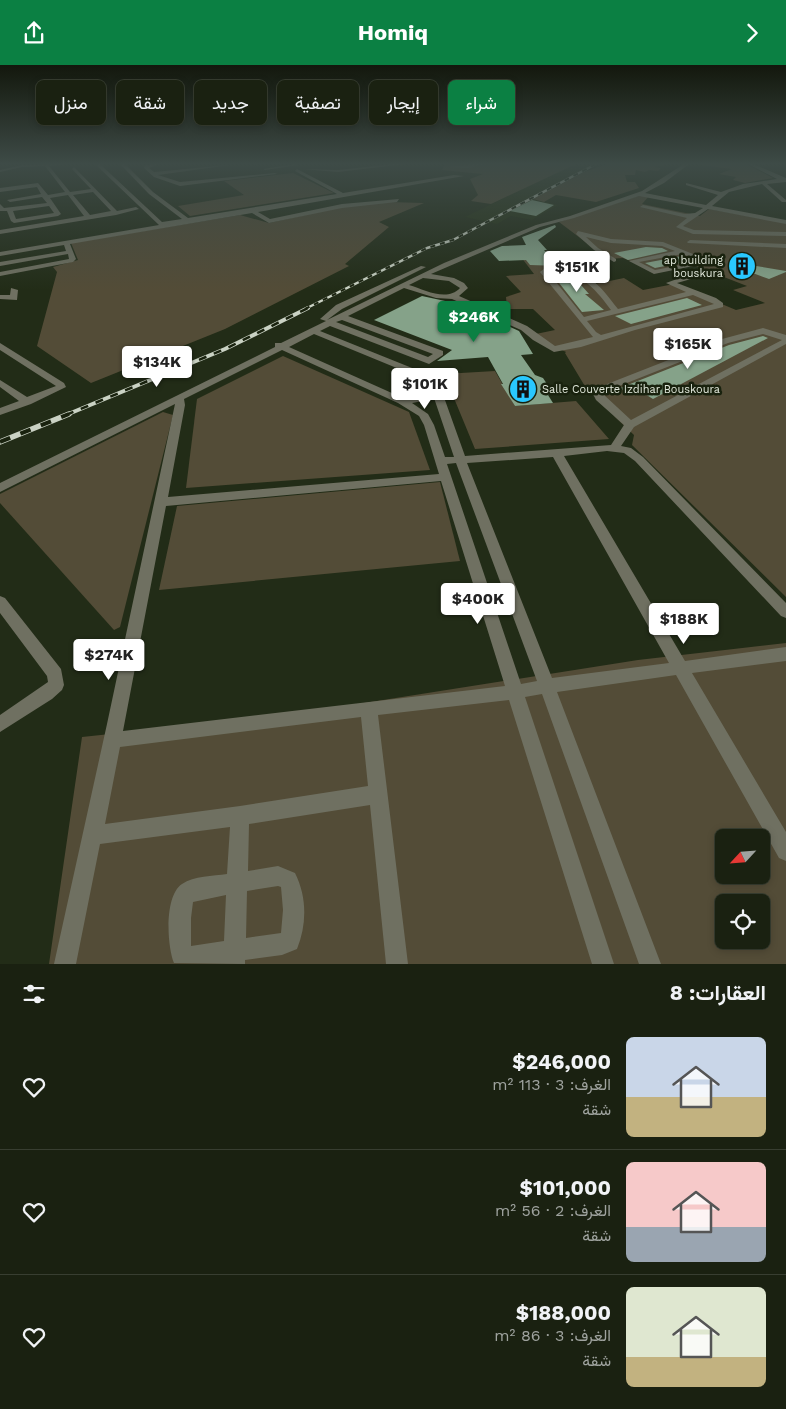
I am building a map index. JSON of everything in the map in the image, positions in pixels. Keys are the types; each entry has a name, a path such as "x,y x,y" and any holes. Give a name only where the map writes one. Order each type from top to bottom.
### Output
{"street":[{"path":"0,207 10,212 52,206"},
{"path":"80,206 88,217"},
{"path":"109,206 116,213"},
{"path":"133,206 142,216"},
{"path":"140,206 155,225"},
{"path":"169,206 187,219"},
{"path":"155,225 277,206"},
{"path":"3,252 187,219 251,210 268,220 273,220 344,206"},
{"path":"571,219 603,206"},
{"path":"0,479 481,249 606,206"},
{"path":"700,206 786,222"},
{"path":"643,207 683,215 694,215"},
{"path":"705,207 679,227 693,232 786,234"},
{"path":"0,233 136,209"},
{"path":"0,488 179,398 278,345 314,331 327,321 339,307 440,258 462,252 552,215 571,219 610,241 660,243 712,260 654,272 632,261 682,251"},
{"path":"571,219 596,249 614,260"},
{"path":"3,252 66,243 89,237"},
{"path":"690,242 786,247"},
{"path":"0,274 71,261 74,259 66,243"},
{"path":"0,264 70,251"},
{"path":"3,252 12,262 12,271"},
{"path":"35,268 38,275"},
{"path":"600,338 593,334 559,293 544,271 569,269 579,272 593,284 616,311"},
{"path":"423,276 453,279 462,283 464,286 463,290 452,296"},
{"path":"404,286 438,295 452,296 524,327 536,338 554,349 583,344 632,328 720,305 670,283 688,277"},
{"path":"0,297 14,298 14,290"},
{"path":"582,320 692,293"},
{"path":"342,317 430,350 400,367"},
{"path":"327,321 416,357"},
{"path":"314,331 424,376 436,389 450,425 460,459 650,964"},
{"path":"630,425 600,398 598,395 600,390 733,339 763,331 786,339"},
{"path":"614,448 630,425 786,339"},
{"path":"278,345 402,401 423,414 429,425 603,964"},
{"path":"0,347 61,385 58,389 0,412"},
{"path":"2,387 27,402"},
{"path":"402,401 419,399 436,389"},
{"path":"65,964 161,502 180,405 179,398"},
{"path":"440,461 614,448 627,451 639,459 786,612"},
{"path":"557,453 786,851"},
{"path":"161,502 445,477"},
{"path":"0,602 54,674 56,685 46,694 0,724"},
{"path":"113,739 515,692 786,654"},
{"path":"369,708 397,964"},
{"path":"92,835 240,816 379,794"},
{"path":"234,957 240,816"},
{"path":"278,876 288,880 292,892 293,929 291,938 286,943 234,957 186,957 180,952 179,943 182,903 186,893 192,890 237,882 278,876"}],"shaded area":[{"path":"178,206 253,206 190,216"},
{"path":"417,206 379,222 389,227 345,264 349,266 225,329 91,383 37,346 57,272 53,267 78,260 71,243 240,215 269,223 342,207"},
{"path":"488,206 556,206 532,220 511,216 497,224 465,217"},
{"path":"608,206 651,206 700,216 709,209 786,223 786,597 632,445 634,435 615,417 595,385 586,388 566,352 531,335 555,330 533,309 507,309 506,297 521,292 506,276 534,274 521,257 563,254 595,284 624,278 643,290 674,284 736,310 765,303 733,290 747,286 693,265 657,272 623,258 608,259 559,222"},
{"path":"283,356 409,412 430,470 186,488 197,399"},
{"path":"495,371 515,406 576,401 609,439 475,449 444,374"},
{"path":"163,412 173,415 120,627 114,630 0,503 0,494"},
{"path":"440,482 460,561 159,590 177,506"},
{"path":"786,643 786,964 49,964 82,737 288,715 638,660"}],"building":[{"path":"520,206 552,206 536,216 510,211"},
{"path":"555,225 556,227 538,240 547,250 544,250 561,266 530,265 526,260 499,261 490,251 502,246 526,245 522,237"},
{"path":"646,247 662,248 668,251 628,260 614,253"},
{"path":"682,256 695,260 655,268 645,263"},
{"name":"ap building bouskura","path":"744,264 786,272 769,279 742,269"},
{"path":"558,273 574,277 589,294 585,294 604,310 582,312 552,274"},
{"path":"422,296 459,304 519,331 533,354 521,355 535,375 543,378 553,393 548,395 553,403 515,406 501,384 503,384 488,357 437,361 452,350 374,320"},
{"path":"687,298 702,305 631,324 615,316"},
{"path":"763,336 768,338 653,399 637,389 628,394 620,388 729,345"}],"railway":[{"path":"305,309 427,248 453,240 517,206"},
{"path":"66,415 225,349 308,308"},
{"path":"0,442 69,414"}],"place":[{"name":"ap building bouskura","path":"742,266"},
{"name":"Salle Couverte Izdihar Bouskoura","path":"523,389"}]}
